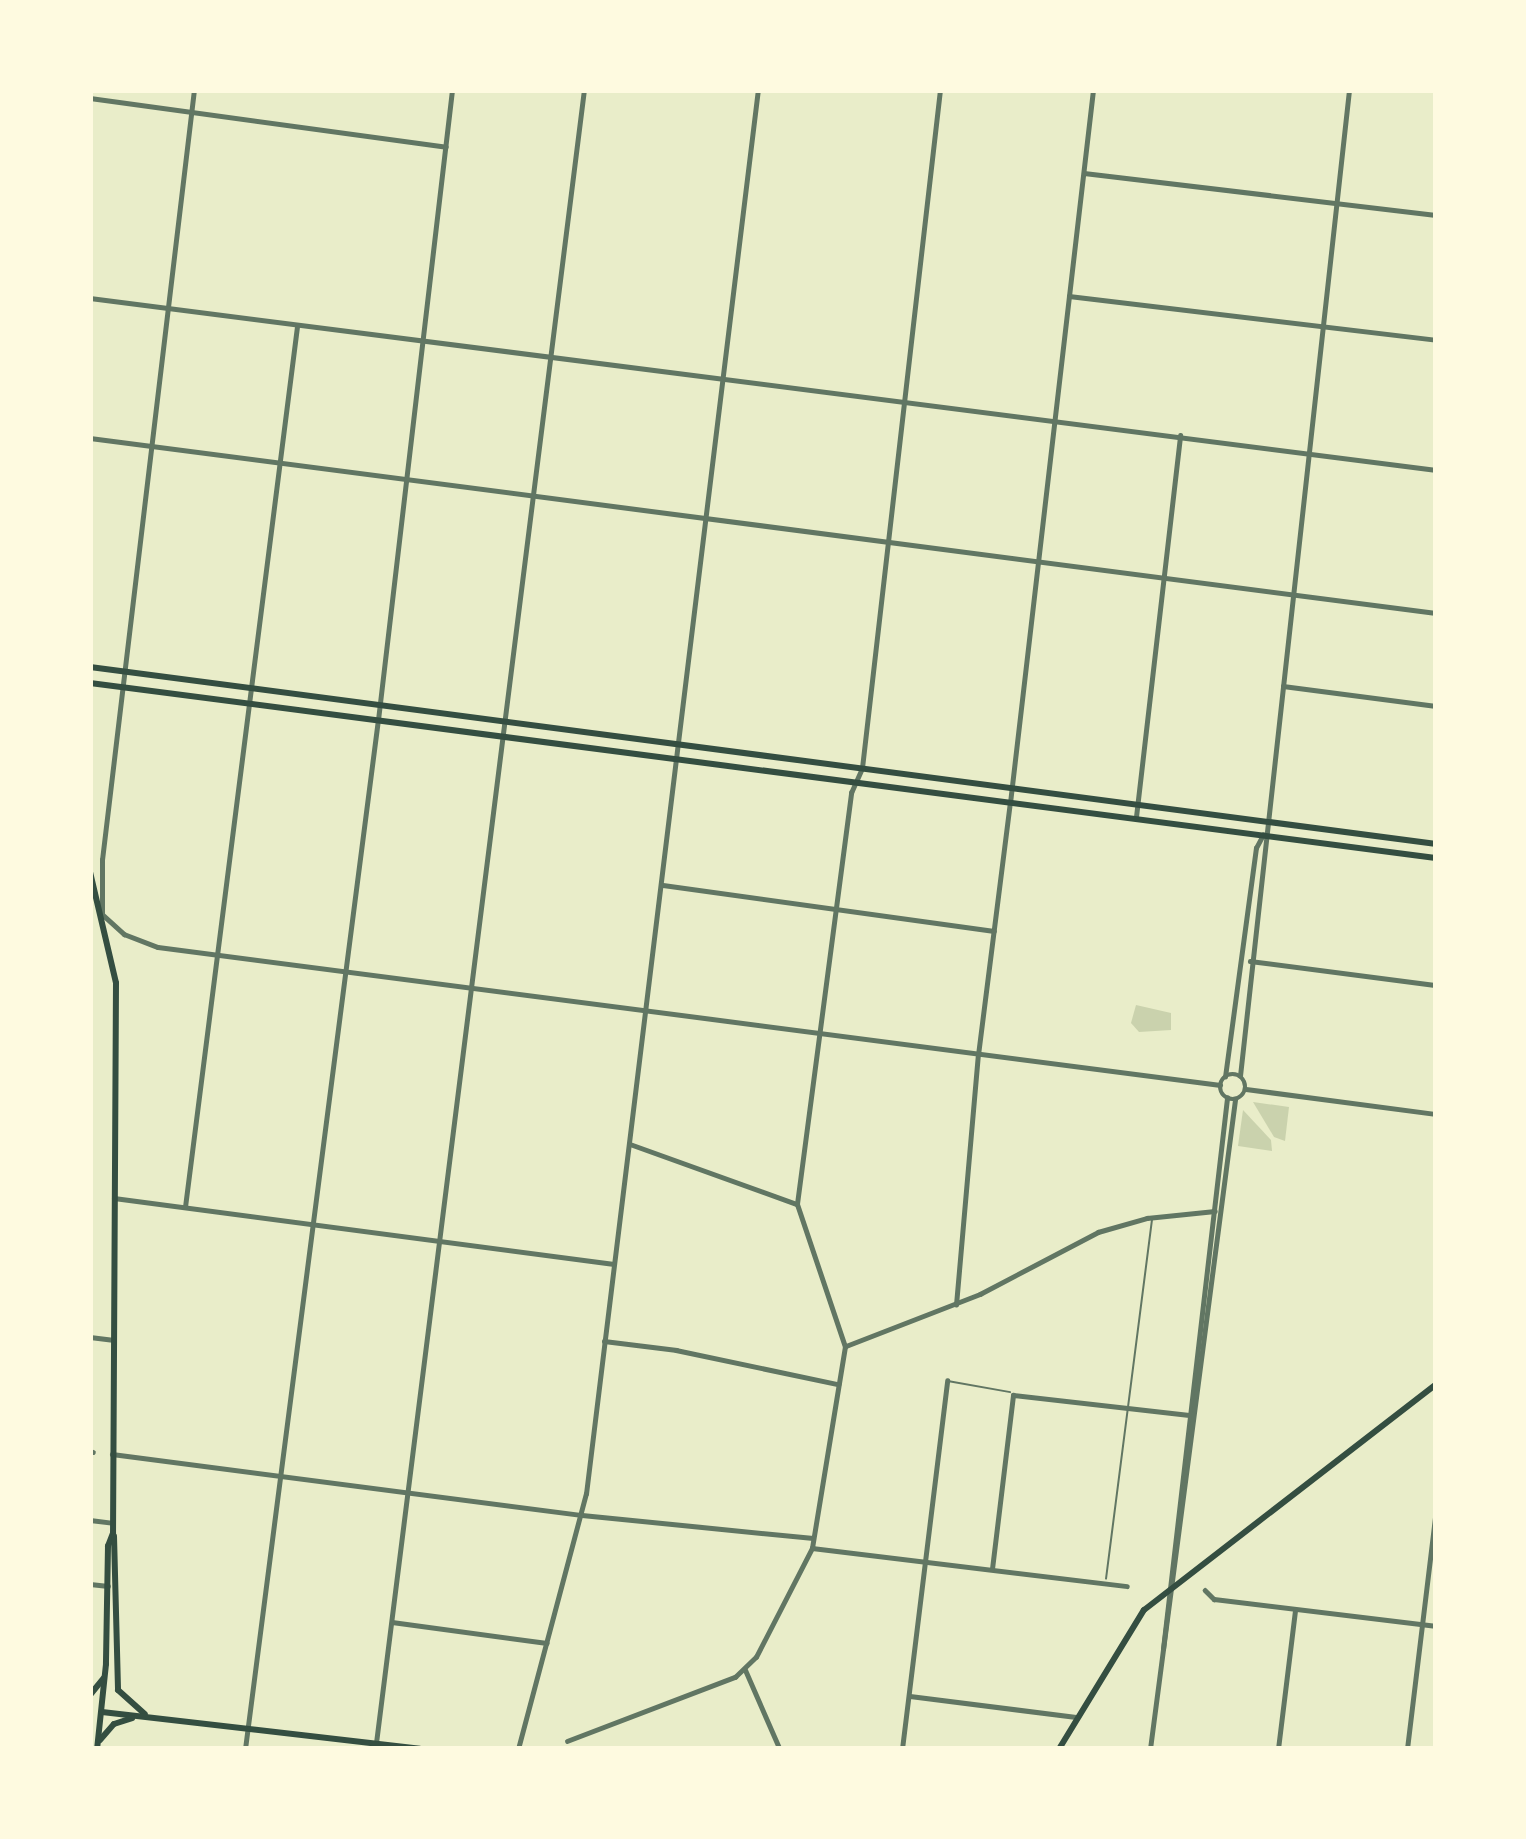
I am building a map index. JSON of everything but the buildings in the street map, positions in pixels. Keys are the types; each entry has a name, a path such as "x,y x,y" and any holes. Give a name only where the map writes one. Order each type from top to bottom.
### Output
{"main road":[{"path":"90,668 1436,844"},
{"path":"90,682 1436,858"},
{"path":"1201,827 1203,813"},
{"path":"90,872 116,983 112,1454 118,1690 147,1716"},
{"path":"1059,1749 1124,1634 1172,1585 1436,1384"},
{"path":"97,1747 106,1675 113,1533"},
{"path":"90,1695 106,1675"},
{"path":"102,1712 420,1749"},
{"path":"97,1747 120,1720 147,1716"}],"street":[{"path":"102,914 102,861 194,90"},
{"path":"245,1749 380,706 452,90"},
{"path":"376,1743 584,90"},
{"path":"518,1749 582,1515 680,757 758,90"},
{"path":"567,1741 724,1684 746,1669 799,1582 812,1548 845,1346 797,1204 834,907 862,768 940,90"},
{"path":"956,1305 978,1055 1093,90"},
{"path":"1246,1089 1240,1076 1250,961 1349,90"},
{"path":"90,98 446,146"},
{"path":"1084,173 1436,215"},
{"path":"1069,296 1436,340"},
{"path":"90,298 1436,470"},
{"path":"185,1208 297,325"},
{"path":"1136,819 1180,436"},
{"path":"90,438 1436,613"},
{"path":"1283,686 1436,706"},
{"path":"1220,1085 1225,1077 1256,848 1263,835"},
{"path":"663,885 994,931"},
{"path":"90,912 102,914 141,942 218,955 1220,1085 1231,1099 1150,1749"},
{"path":"1250,961 1436,985"},
{"path":"1225,1077 1240,1076"},
{"path":"1231,1099 1246,1089 1436,1114"},
{"path":"630,1144 797,1204"},
{"path":"114,1198 614,1264"},
{"path":"845,1346 956,1305 1098,1232 1152,1218 1217,1211"},
{"path":"90,1337 114,1340"},
{"path":"604,1340 838,1384"},
{"path":"902,1749 947,1381"},
{"path":"992,1569 1013,1394 1192,1416"},
{"path":"112,1454 582,1515 813,1538"},
{"path":"1408,1749 1436,1511"},
{"path":"90,1520 113,1523"},
{"path":"812,1548 1127,1586"},
{"path":"90,1584 118,1587"},
{"path":"1205,1590 1214,1599 1436,1626"},
{"path":"1278,1749 1295,1610"},
{"path":"391,1622 547,1643"},
{"path":"746,1669 780,1749"},
{"path":"909,1696 1076,1717"},
{"path":"90,1710 102,1712"}],"lane":[{"path":"1105,1583 1152,1218"},
{"path":"947,1381 1004,1388 1013,1394"}],"green space":[{"path":"1136,1005 1171,1013 1171,1030 1139,1032 1131,1023"},
{"path":"1253,1102 1289,1107 1285,1141 1274,1137"},
{"path":"1243,1110 1271,1140 1272,1151 1238,1146"}]}
